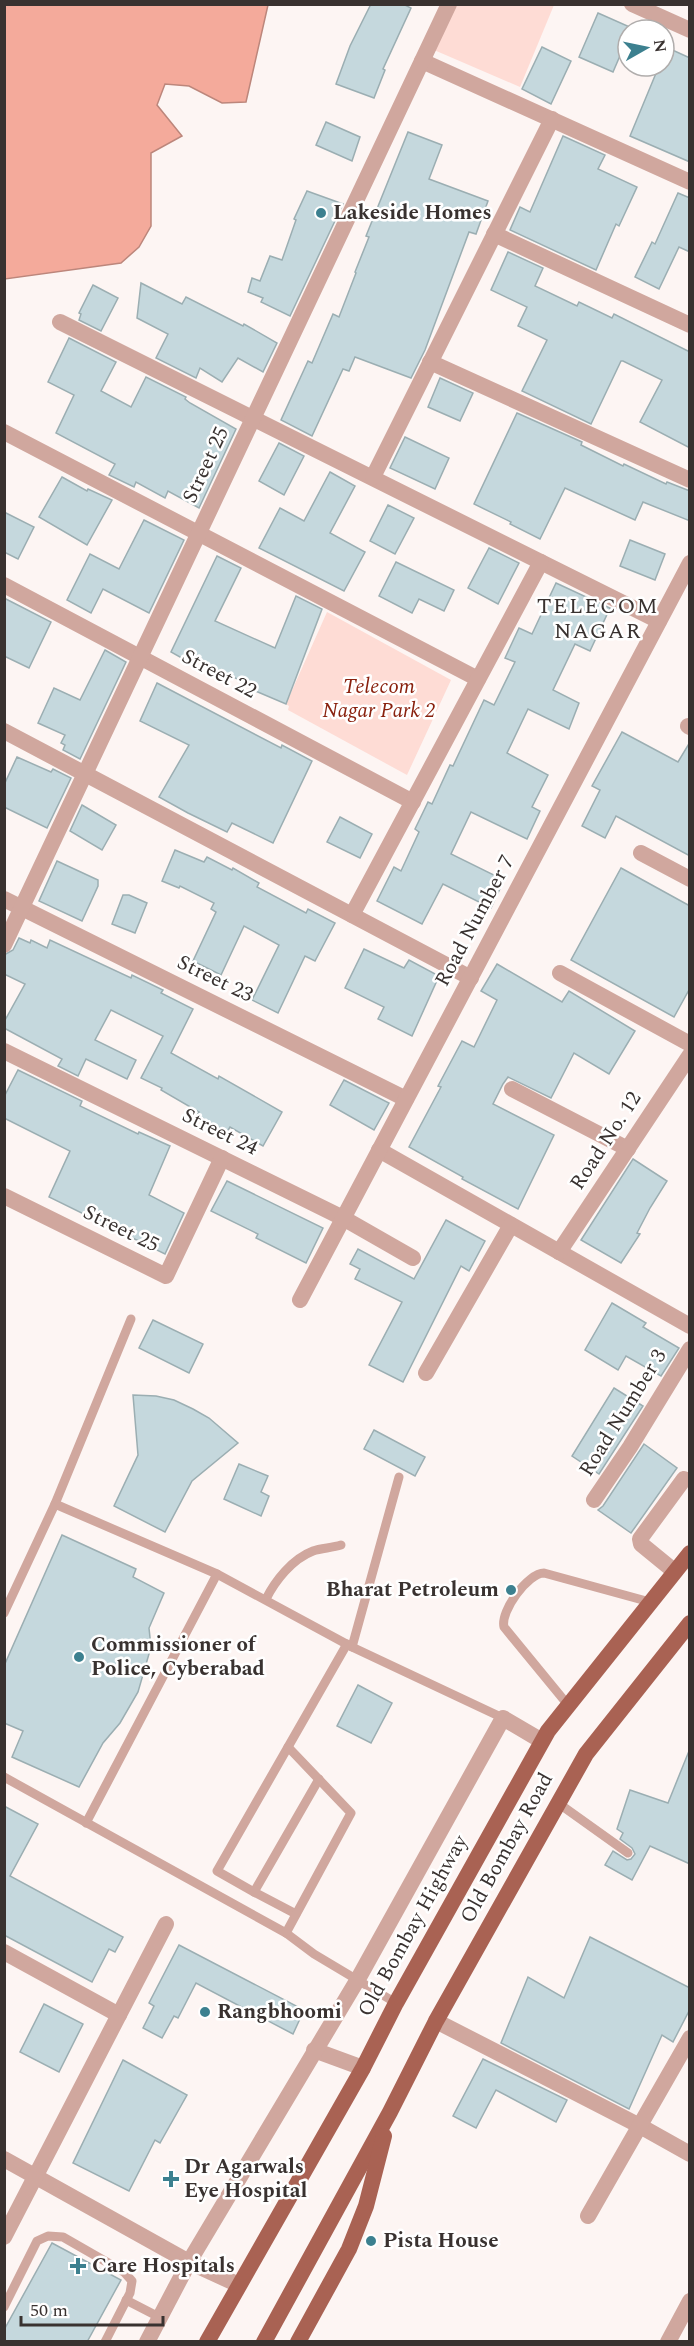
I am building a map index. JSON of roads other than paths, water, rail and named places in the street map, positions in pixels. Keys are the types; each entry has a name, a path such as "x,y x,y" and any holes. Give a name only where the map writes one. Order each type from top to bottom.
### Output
{"main road":[{"name":"Old Bombay Highway","path":"207,2342 363,2068 396,2003 542,1741 568,1705 690,1553"},
{"name":"Old Bombay Road","path":"390,2112 436,2021 586,1754 690,1623"},
{"path":"264,2342 390,2112"},
{"path":"298,2342 349,2249 366,2206 390,2112"}],"street":[{"name":"Street 25","path":"4,945 449,4"},
{"path":"633,4 690,30"},
{"path":"422,60 690,183"},
{"path":"373,477 552,119"},
{"path":"494,234 690,325"},
{"path":"60,322 659,621"},
{"path":"430,362 690,480"},
{"path":"4,432 478,680"},
{"path":"352,915 541,562"},
{"name":"Road Number 7","path":"300,1300 690,562"},
{"name":"Street 22","path":"4,585 413,802"},
{"path":"4,731 471,978"},
{"path":"641,853 690,879"},
{"name":"Street 23","path":"4,899 406,1099"},
{"path":"560,973 690,1044"},
{"name":"Street 24","path":"4,1051 343,1218 413,1258"},
{"name":"Road No. 12","path":"559,1252 690,1055"},
{"path":"512,1089 628,1149"},
{"path":"380,1150 690,1326"},
{"name":"Street 25","path":"4,1196 166,1276 222,1158"},
{"path":"426,1373 511,1225"},
{"name":"Road Number 3","path":"594,1500 630,1447 690,1349"},
{"path":"674,1571 641,1544 640,1539 684,1479"},
{"path":"147,2342 189,2262 358,1979 503,1718 542,1741"},
{"path":"4,2237 166,1924"},
{"path":"4,1952 119,2015"},
{"path":"436,2021 690,2154"},
{"path":"588,2216 690,2038"},
{"path":"314,2050 363,2068"},
{"path":"4,2159 189,2262 239,2285"},
{"path":"668,2342 690,2301"}],"lane":[{"path":"4,1613 55,1504 131,1319"},
{"path":"296,1914 217,1871 350,1645 399,1477"},
{"path":"55,1504 217,1574 350,1645 503,1718"},
{"path":"266,1599 273,1584 294,1563 312,1551 341,1545"},
{"path":"568,1705 504,1627 504,1613 528,1581 538,1573 544,1573 650,1602"},
{"path":"86,1823 217,1574"},
{"path":"285,1933 351,1812 288,1747"},
{"path":"4,1777 285,1933 396,2003"},
{"path":"254,1892 319,1779"},
{"path":"558,1803 628,1853"},
{"path":"4,2307 37,2241 48,2236 63,2237 124,2272 132,2281 126,2300 105,2342"},
{"path":"126,2300 159,2317"}],"place":[{"name":"Lakeside Homes","path":"321,213"},
{"name":"Bharat Petroleum","path":"511,1590"},
{"name":"Commissioner of Police, Cyberabad","path":"79,1657"},
{"name":"Rangbhoomi","path":"205,2012"},
{"name":"Dr Agarwals Eye Hospital","path":"171,2179"},
{"name":"Pista House","path":"371,2241"},
{"name":"Care Hospitals","path":"78,2266"}],"district":[{"name":"TELECOM NAGAR","path":"598,618"}],"park label":[{"name":"Telecom Nagar Park 2","path":"379,699"}]}
